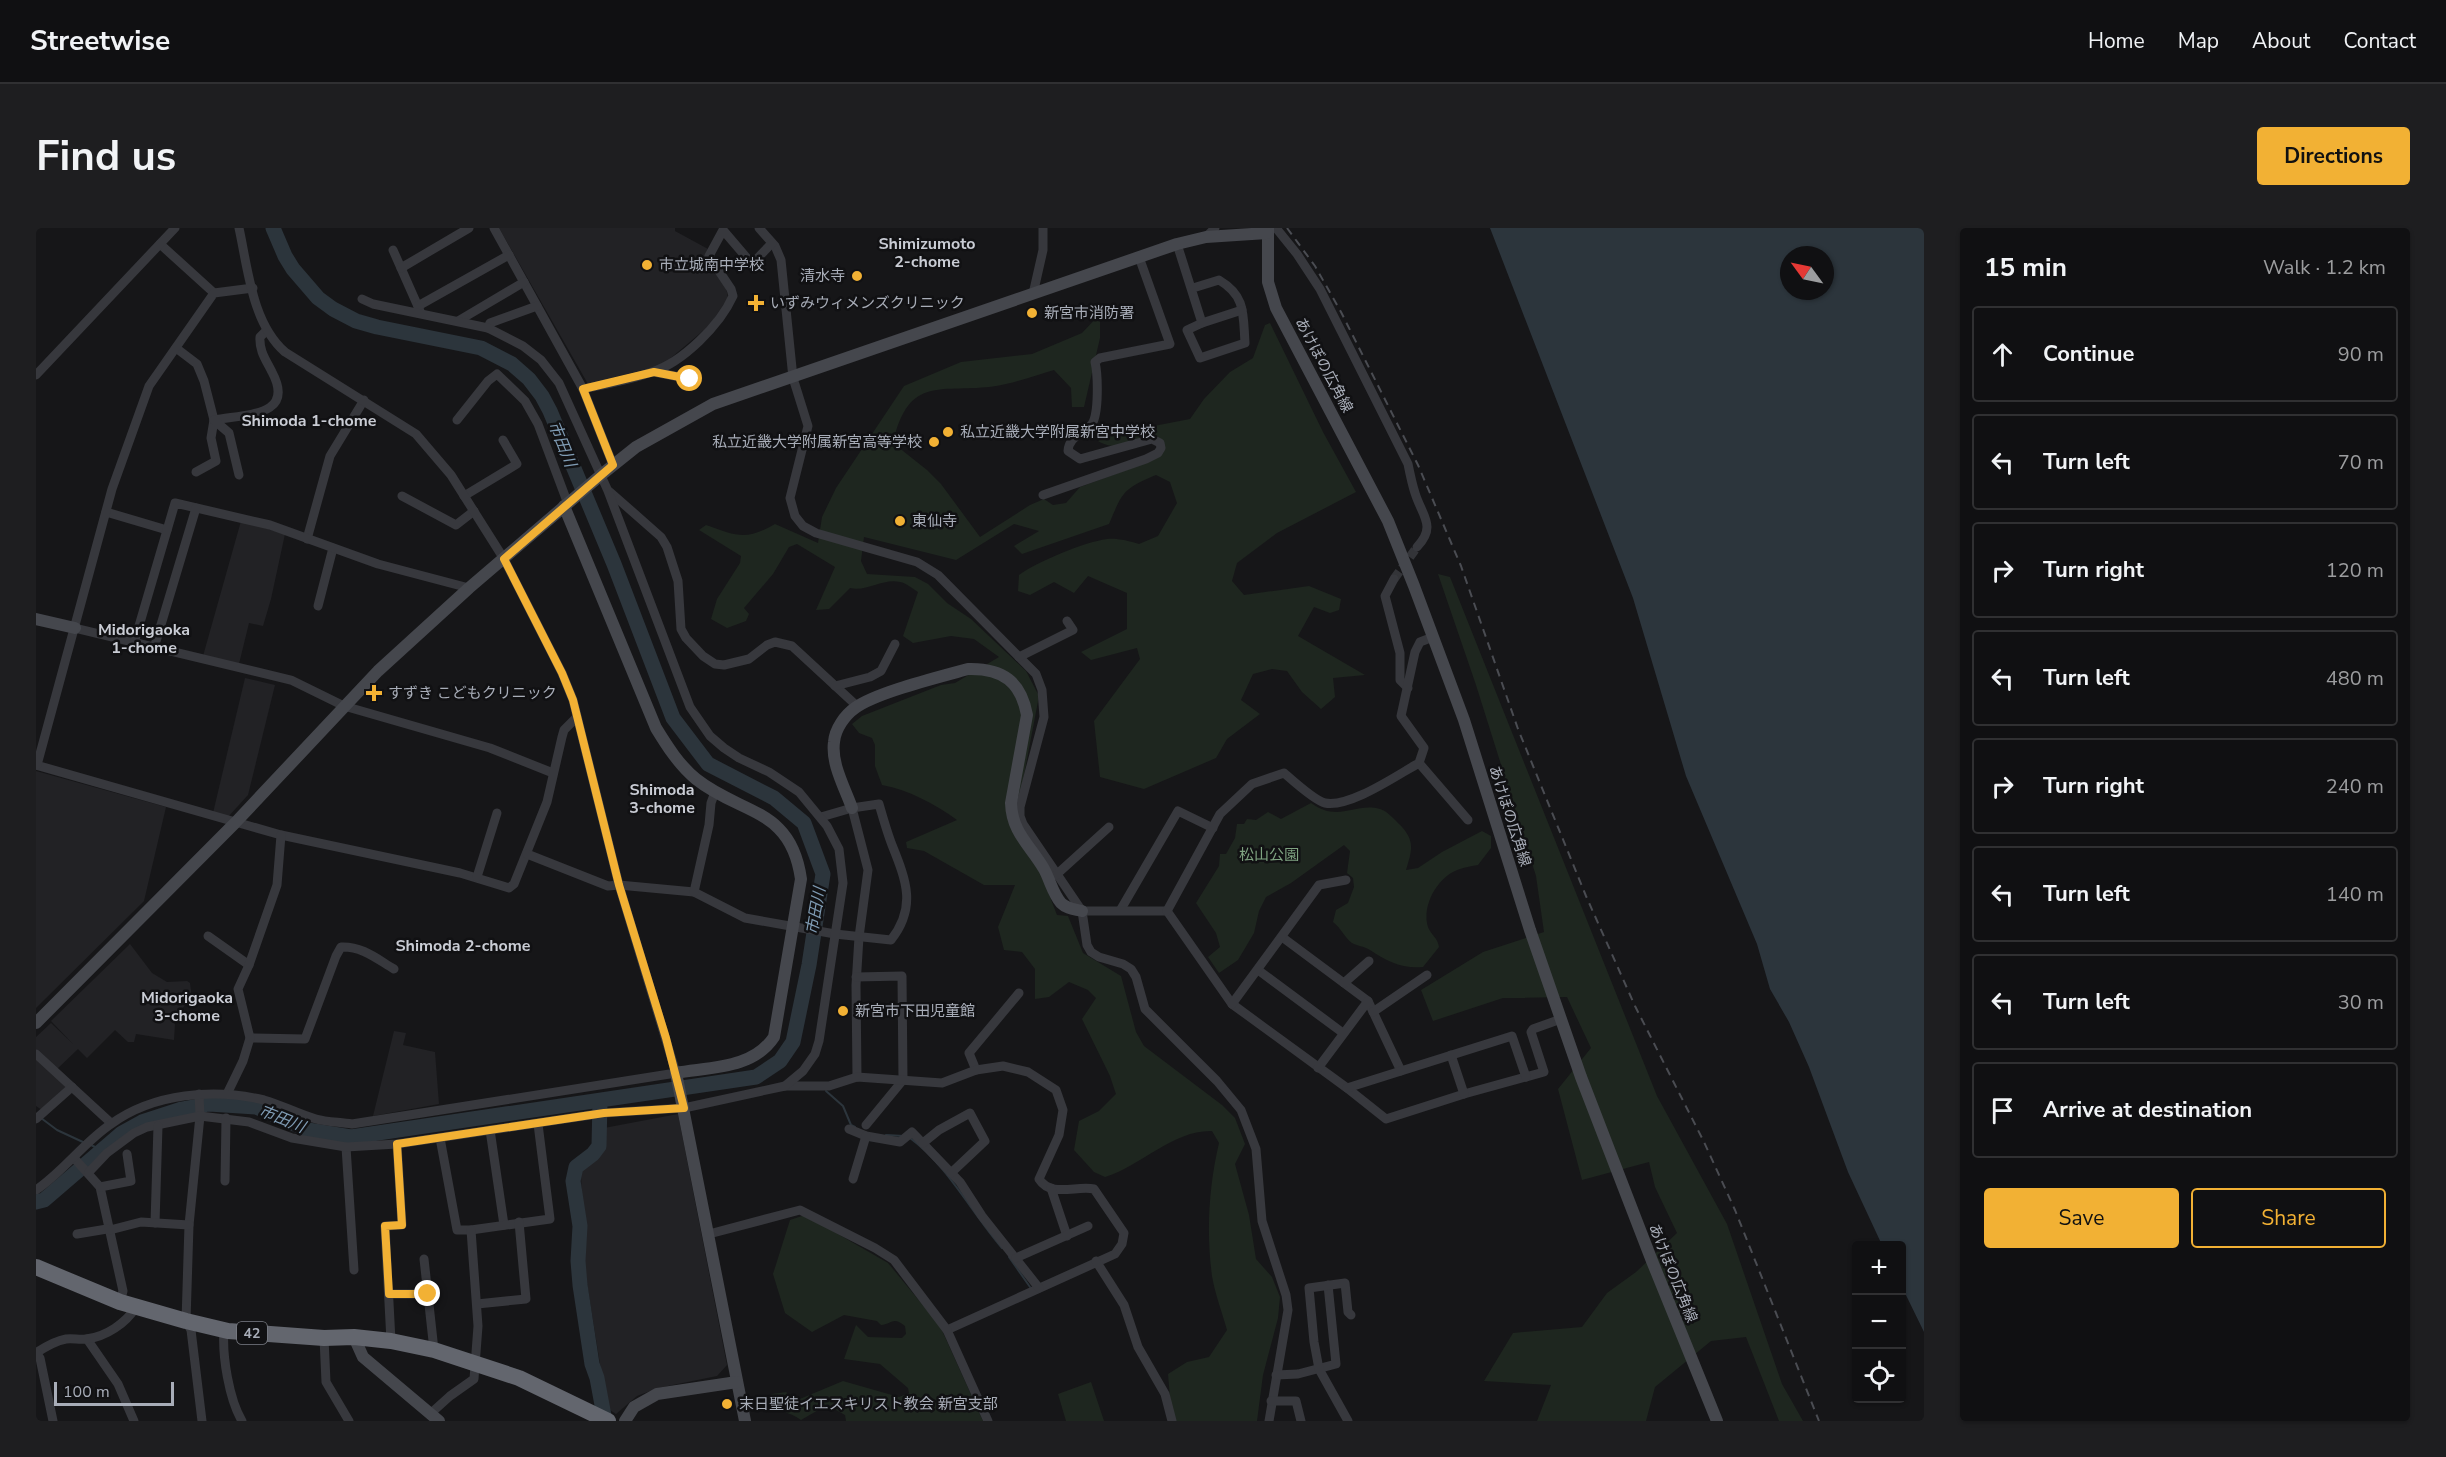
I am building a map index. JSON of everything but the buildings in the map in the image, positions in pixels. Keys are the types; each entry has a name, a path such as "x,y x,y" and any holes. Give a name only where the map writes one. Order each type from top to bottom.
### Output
{"highway":[{"name":"42","path":"36,1267 128,1304 224,1330 324,1338 354,1337 392,1341 434,1350 519,1378 605,1419"},
{"name":"42","path":"476,1364 581,1421"}],"street":[{"path":"37,371 175,228"},
{"path":"239,228 253,288 266,331 272,341 285,352 416,434 451,474 504,559 562,673 577,717 619,885 676,1073 745,1421"},
{"path":"401,268 469,228"},
{"path":"494,228 583,389 613,465"},
{"path":"759,228 772,243 781,260 793,378 808,426 790,498 795,516 803,526 827,537 917,562 929,568 938,574 1036,674 1044,703 1044,717 1020,816 1056,875 1082,911 1087,945 1091,952 1131,969 1136,977 1145,1009 1217,1081 1241,1110 1250,1128 1256,1149 1262,1221 1286,1295 1288,1310 1269,1421"},
{"path":"1033,294 1043,250 1043,228"},
{"path":"583,389 654,372 679,358 717,323 733,296 731,289 709,256 723,230 752,264 772,243"},
{"path":"36,1023 236,823 378,671 469,588 601,474 636,447 704,409 1210,232 1270,230 1297,254 1320,289 1408,464 1415,494 1428,522 1426,537 1417,547"},
{"name":"あけぼの広角線","path":"1270,230 1268,282 1276,308 1388,521 1464,720 1530,930 1581,1077 1717,1421"},
{"path":"160,244 214,293"},
{"path":"1177,244 1193,288 1202,323"},
{"path":"393,250 420,310"},
{"path":"420,310 509,255"},
{"path":"1043,495 1146,459 1158,453 1161,448 1160,443 1152,439 1080,459 1068,451 1072,438 1090,426 1095,416 1095,362 1100,358 1170,345 1139,257"},
{"path":"1193,288 1219,280 1234,289 1242,310 1245,343 1200,358 1187,330 1242,310"},
{"path":"458,321 524,282"},
{"path":"253,288 214,293 149,386 106,512 37,765 281,835 477,878 509,888 514,884 547,802 564,730 577,717"},
{"path":"362,299 420,310 488,328 523,346 541,360 559,383 601,474 690,707 700,722 724,748 769,772 799,792 821,817 839,849 843,883 819,1041 803,1071 785,1086"},
{"path":"488,328 490,323 537,306"},
{"path":"214,420 271,409 279,400 280,392 277,382 260,348 260,338 266,331"},
{"path":"176,348 197,364 214,420 211,438 216,461 196,472"},
{"path":"654,372 690,379"},
{"path":"36,1190 76,1159 111,1123 139,1108 199,1094 227,1094 265,1101 316,1119 352,1124 745,1062 766,1050 774,1038 801,879 793,849 778,828 764,816 716,792 696,779 683,766 656,728 566,505 538,424 518,392 497,374 488,381 457,420"},
{"path":"307,539 330,456 364,400"},
{"path":"214,420 229,433 238,475"},
{"path":"464,496 517,464 502,440"},
{"path":"608,491 661,537 667,547 678,581 681,629 703,656 715,664 724,665 749,659 767,645 784,642 792,646 857,706"},
{"path":"402,496 456,525 474,511"},
{"path":"134,643 175,503 270,525 378,564 469,588"},
{"path":"154,648 196,508"},
{"path":"106,512 167,530"},
{"path":"318,606 333,548"},
{"path":"1394,579 1385,596 1400,653 1400,680 1408,688"},
{"path":"36,620 291,680 344,706 490,748 553,773"},
{"path":"1019,657 1073,630 1067,621"},
{"path":"1167,911 1220,814 1252,784 1284,773 1323,803 1337,803 1353,798 1419,763 1424,748 1401,716 1418,645 1433,637"},
{"path":"835,686 870,677 881,671 895,644"},
{"path":"857,1077 856,977 868,870 852,808 836,766 834,742 840,724 857,706 879,696 968,669 990,670 1017,685 1027,715 1011,803 1011,818 1016,830 1044,869 1059,901 1067,908 1082,911 1121,909 1167,911"},
{"path":"1419,763 1468,820"},
{"path":"694,892 709,825 711,803 716,792"},
{"path":"527,854 608,886 694,892 745,918 835,934 891,939 900,928 905,913 907,890 903,871 879,804 852,808 821,817"},
{"path":"1121,909 1178,811 1213,828"},
{"path":"477,878 497,813"},
{"path":"1056,875 1109,827"},
{"path":"227,1094 243,1061 250,1038 238,989 278,885 281,835"},
{"path":"1232,1004 1319,885 1346,880"},
{"path":"1167,911 1232,1004 1386,1119 1544,1072 1532,1038 1533,1029 1561,1019"},
{"path":"208,936 249,965"},
{"path":"1282,937 1368,1000 1401,1071"},
{"path":"250,1038 305,1039 341,947 352,946 394,969"},
{"path":"1344,983 1369,961"},
{"path":"1258,970 1343,1033"},
{"path":"1373,1012 1426,975"},
{"path":"856,977 902,976 903,1080 866,1125"},
{"path":"976,1070 969,1053 1019,993"},
{"path":"1318,1068 1368,1000"},
{"path":"1347,1088 1512,1036 1526,1077"},
{"path":"36,1054 111,1123"},
{"path":"1451,1055 1464,1094"},
{"path":"89,1172 107,1153 134,1133 147,1127 200,1116 258,1124 292,1138 346,1147 397,1144 600,1114 683,1105 785,1086 829,1086 857,1077 942,1083 976,1070 1003,1066 1028,1072 1056,1090 1063,1110 1059,1135 1040,1179 1042,1184 1051,1188 1069,1190 1083,1186 1094,1189 1124,1233 1122,1244 1115,1254 947,1330"},
{"path":"36,1119 72,1087"},
{"path":"199,1094 200,1116 189,1225 186,1321 191,1330 202,1421"},
{"path":"923,1143 939,1130 970,1113 985,1141 951,1173"},
{"path":"225,1181 226,1118"},
{"path":"440,1138 457,1230 550,1219 538,1124"},
{"path":"155,1223 158,1126"},
{"path":"849,1129 866,1136 900,1142 912,1132 951,1173 1039,1288"},
{"path":"490,1130 504,1225"},
{"path":"853,1179 866,1136"},
{"path":"392,1341 385,1226 402,1225 397,1144"},
{"path":"346,1147 354,1270"},
{"path":"100,1186 131,1181 127,1155"},
{"path":"52,1421 40,1358 36,1353 48,1345 66,1339 87,1339 129,1319 128,1304 123,1291 100,1186 76,1159"},
{"path":"1051,1188 1066,1236"},
{"path":"709,1234 800,1210 894,1260 947,1330 988,1421"},
{"path":"77,1234 107,1228 110,1230 141,1222 189,1225"},
{"path":"477,1304 526,1299 519,1222"},
{"path":"1016,1258 1088,1226"},
{"path":"354,1337 363,1358 435,1418 450,1396 474,1379 477,1304 471,1230"},
{"path":"424,1259 434,1350"},
{"path":"1096,1261 1124,1305 1138,1347 1165,1394 1172,1421"},
{"path":"1348,1421 1319,1369 1309,1288 1345,1283 1348,1312 1351,1315"},
{"path":"1276,1375 1299,1374 1336,1364 1328,1286"},
{"path":"389,1294 428,1294"},
{"path":"224,1330 223,1343 234,1408 242,1421"},
{"path":"324,1338 326,1382 349,1421"},
{"path":"87,1339 118,1384 134,1421"},
{"path":"625,1421 634,1407 657,1394 737,1382"},
{"path":"1271,1401 1296,1401 1301,1421"}],"shaded area":[{"name":"市立城南中学校","path":"499,228 675,228 675,231 708,249 705,256 726,287 728,298 710,325 666,362 652,368 588,384"},
{"path":"1490,228 1924,228 1924,1332 1906,1295 1906,1241 1880,1241 1848,1172 1809,1067 1789,1022 1770,989 1757,944 1686,776 1633,598"},
{"path":"241,521 285,534 263,626 249,623 239,664 203,656"},
{"path":"245,678 275,685 248,795 228,817 213,813"},
{"path":"36,771 166,807 144,901 36,1008"},
{"path":"130,944 152,973 167,982 187,981 190,983 192,998 171,1020 175,1024 174,1040 136,1034 134,1042 128,1042 115,1030 87,1058 78,1049 57,1069 36,1050 36,1037 51,1023 73,1044 51,1021"},
{"path":"394,1031 406,1033 403,1045 435,1052 439,1104 373,1116"},
{"path":"36,1059 67,1086 42,1110 36,1106"},
{"path":"678,1114 727,1365 717,1376 658,1388 637,1396 616,1414 607,1408 583,1258 581,1172 601,1151 604,1128"}],"green space":[{"path":"1100,314 1100,338 1084,407 1072,407 1071,388 1054,370 996,386 930,391 918,396 908,406 893,443 941,484 980,537 1030,505 1044,499 1053,505 1066,503 1080,487 1148,462 1163,441 1113,446 1098,441 1107,435 1190,419 1204,399 1230,372 1253,358 1265,325 1270,323 1323,432 1356,492 1277,533 1237,563 1232,581 1244,595 1309,586 1341,599 1339,610 1330,613 1314,607 1298,636 1365,675 1333,678 1335,697 1321,709 1302,692 1287,671 1272,669 1253,674 1241,700 1260,714 1227,739 1216,758 1144,789 1100,777 1094,721 1140,659 1137,648 1091,660 1081,652 1127,629 1127,593 1088,576 1074,593 1054,582 1030,595 1018,591 1019,575 1037,564 1086,544 1115,539 1139,544 1158,536 1177,503 1170,482 1156,475 1145,480 1125,492 1109,524 1022,554 1014,546 1039,531 1014,524 956,560 864,537 861,561 867,574 915,577 928,584 947,603 971,619 1026,671 1039,696 1017,812 1057,915 1068,916 1083,953 1121,976 1136,1032 1144,1046 1222,1105 1235,1118 1245,1144 1235,1164 1249,1215 1256,1259 1272,1277 1280,1297 1278,1318 1263,1375 1257,1421 1172,1421 1168,1374 1187,1362 1209,1357 1227,1330 1213,1283 1209,1243 1211,1192 1219,1143 1212,1131 1184,1136 1105,1177 1094,1172 1074,1150 1079,1121 1099,1111 1116,1094 1110,1076 1082,1019 1096,998 1088,990 1069,982 1049,997 1035,999 1035,969 1022,952 1004,950 998,927 1015,885 984,885 924,851 907,848 906,842 957,820 921,798 882,785 875,766 875,745 872,738 859,733 852,724 862,716 941,685 955,683 999,657 974,639 951,636 913,643 903,636 918,592 900,582 850,588 829,609 816,610 835,567 797,544 789,547 773,574 744,608 749,614 746,621 727,628 711,619 717,599 740,563 741,556 699,530 706,525 734,534 749,535 775,524 818,543 822,517 836,488 904,386 961,362 1032,354 1082,333"},
{"path":"1438,574 1450,577 1657,1096 1727,1224 1782,1384 1803,1421 1779,1421 1746,1337 1711,1341 1655,1387 1646,1421 1537,1421 1551,1385 1484,1381 1513,1333 1582,1327 1607,1293 1636,1272 1677,1233 1655,1187 1649,1162 1582,1180 1558,1089 1591,1048 1567,997 1503,998 1433,1021 1421,990 1483,952 1544,932 1536,876 1476,685"},
{"name":"松山公園","path":"1311,803 1330,811 1371,808 1387,813 1404,829 1410,840 1411,851 1406,870 1418,868 1442,852 1482,831 1491,836 1491,848 1478,865 1452,872 1434,892 1427,910 1427,918 1428,927 1439,947 1423,967 1408,967 1395,963 1354,944 1333,922 1336,910 1348,903 1354,887 1353,878 1347,873 1350,851 1344,845 1291,883 1266,897 1259,911 1254,933 1238,960 1219,973 1208,957 1220,947 1216,933 1196,903 1219,866 1220,854 1226,854 1235,838 1237,824 1244,824 1247,819 1256,820 1268,812 1281,819"},
{"path":"805,1215 888,1263 940,1326 983,1421 846,1421 845,1415 827,1405 801,1420 767,1402 767,1397 772,1394 786,1392 795,1401 843,1381 899,1397 909,1393 908,1388 880,1364 844,1359 856,1325 868,1337 902,1338 906,1334 905,1326 901,1323 895,1321 881,1325 877,1321 844,1315 812,1332 785,1313 773,1274 790,1220"},
{"path":"1091,1382 1104,1421 1066,1421 1058,1394"}],"waterway":[{"name":"市田川","path":"36,1202 44,1200 122,1133 142,1122 182,1109 209,1104 256,1107 308,1130 351,1137 756,1077 780,1061 793,1042 809,965 823,874 804,823 774,798 708,764 673,718 614,564 542,396 529,379 512,364 481,348 377,327 356,321 333,309 318,298 293,269 273,228"},
{"path":"826,1091 843,1106 851,1125 855,1127"},
{"path":"600,1101 599,1146 593,1154 576,1167 573,1181 580,1226 578,1261 580,1285 592,1364 605,1421"},
{"path":"41,1118 57,1130 85,1143"},
{"path":"886,1135 904,1136"},
{"path":"910,1138 924,1149 948,1176 1002,1248"},
{"path":"91,1145 101,1150"},
{"path":"1009,1257 1030,1287"}],"tunnel":[{"path":"1394,579 1417,547"}],"railway":[{"path":"1287,228 1315,266 1341,312 1418,465 1461,566 1518,729 1586,896 1635,1006 1704,1142 1735,1210 1819,1421"}],"place":[{"name":"市立城南中学校","path":"647,265"},
{"name":"清水寺","path":"857,276"},
{"name":"いずみウィメンズクリニック","path":"756,303"},
{"name":"新宮市消防署","path":"1032,313"},
{"name":"私立近畿大学附属新宮中学校","path":"948,432"},
{"name":"私立近畿大学附属新宮高等学校","path":"934,442"},
{"name":"東仙寺","path":"900,521"},
{"name":"すずき こどもクリニック","path":"374,693"},
{"name":"新宮市下田児童館","path":"843,1011"},
{"name":"末日聖徒イエスキリスト教会 新宮支部","path":"727,1404"}],"district":[{"name":"Shimizumoto 2-chome","path":"927,253"},
{"name":"Shimoda 1-chome","path":"309,421"},
{"name":"Midorigaoka 1-chome","path":"144,639"},
{"name":"Shimoda 3-chome","path":"662,799"},
{"name":"Shimoda 2-chome","path":"463,946"},
{"name":"Midorigaoka 3-chome","path":"187,1007"}],"route":[{"path":"428,1294 389,1294 385,1226 402,1225 397,1144 604,1113 684,1108 666,1038 619,885 573,700 541,630 504,559 613,465 583,389 654,372 690,379"}]}
